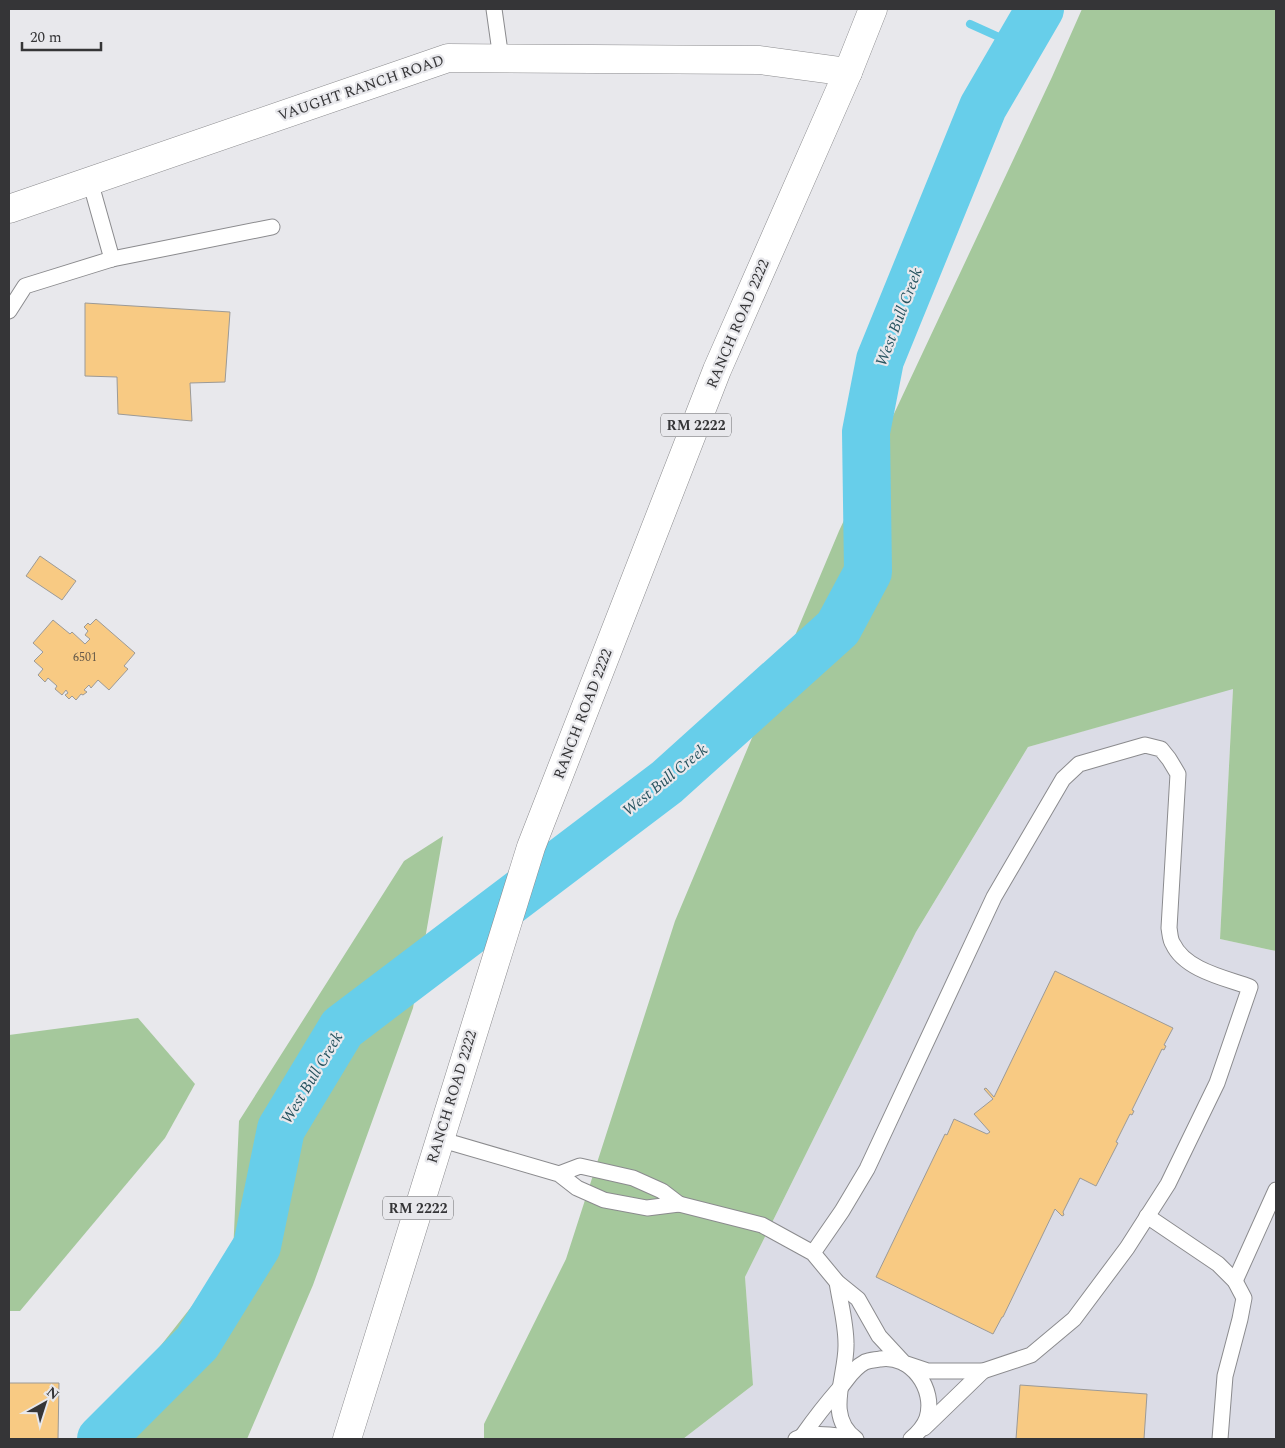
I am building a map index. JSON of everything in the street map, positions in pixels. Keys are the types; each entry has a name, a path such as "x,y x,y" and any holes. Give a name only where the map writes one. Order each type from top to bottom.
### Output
{"main road":[{"name":"RANCH ROAD 2222","path":"347,1439 531,847 717,370 848,72 873,9"},
{"name":"VAUGHT RANCH ROAD","path":"9,209 448,58 760,60 848,72"}],"lane":[{"path":"494,9 501,59"},
{"path":"90,181 112,259"},
{"path":"9,311 25,286 112,259 272,227"},
{"path":"799,1437 818,1412 841,1388 851,1372 867,1361 886,1358 928,1371 983,1371 1031,1355 1074,1320 1127,1248 1168,1184 1217,1082 1250,988 1199,969 1185,959 1172,944 1169,928 1178,774 1161,750 1145,745 1079,764 1063,780 994,897 867,1168 842,1211 813,1253"},
{"path":"440,1139 559,1174 578,1188 604,1200 646,1208 679,1204 762,1225 813,1253 837,1282 858,1299 879,1336 904,1363 917,1373 926,1387 929,1402 927,1418 916,1437"},
{"path":"559,1174 580,1166 633,1178 662,1191 679,1204"},
{"path":"1236,1281 1276,1190"},
{"path":"1147,1216 1218,1264 1236,1281 1244,1298 1225,1376 1220,1439"},
{"path":"837,1282 846,1344 838,1406 842,1423 855,1439"},
{"path":"916,1437 983,1371"},
{"path":"799,1437 822,1435 855,1439"}],"shaded area":[{"path":"1233,688 1220,939 1276,951 1276,1439 683,1439 753,1385 745,1277 916,932 1028,747"}],"green space":[{"path":"1082,9 1276,9 1276,951 1220,939 1233,689 1028,747 916,932 745,1277 753,1385 683,1439 484,1439 484,1424 566,1259 675,921 839,531 1052,77"},
{"path":"443,836 413,1008 313,1285 247,1439 87,1439 233,1254 239,1121 404,861"},
{"path":"138,1018 195,1084 165,1138 20,1311 9,1311 9,1035"}],"building":[{"path":"85,303 230,312 225,382 190,383 192,421 118,414 117,377 85,376"},
{"path":"40,556 76,581 62,600 26,576"},
{"path":"96,619 135,653 124,666 128,669 109,690 98,680 91,688 89,685 84,690 87,692 83,695 81,694 76,700 72,696 69,699 65,695 68,693 66,690 62,695 55,689 57,686 48,678 45,682 38,675 43,669 34,661 43,652 33,643 53,620 70,634 72,632 85,644 90,639 85,635 88,631 84,627 88,623 90,625"},
{"path":"1055,971 1173,1028 1164,1045 1166,1046 1164,1050 1162,1049 1132,1110 1134,1111 1132,1115 1130,1114 1116,1142 1118,1143 1096,1186 1080,1178 1063,1212 1064,1215 1062,1216 1055,1209 993,1334 876,1277 954,1119 987,1134 990,1132 974,1114 993,1099 984,1089 986,1088 994,1097"},
{"path":"9,1383 59,1383 58,1439 9,1439"},
{"path":"1020,1385 1147,1394 1144,1439 1016,1439"}],"waterway":[{"name":"West Bull Creek","path":"101,1439 197,1343 257,1246 281,1129 342,1028 667,782 838,628 868,572 866,432 880,360 983,107 1040,9"},
{"path":"970,24 1019,46"}]}
